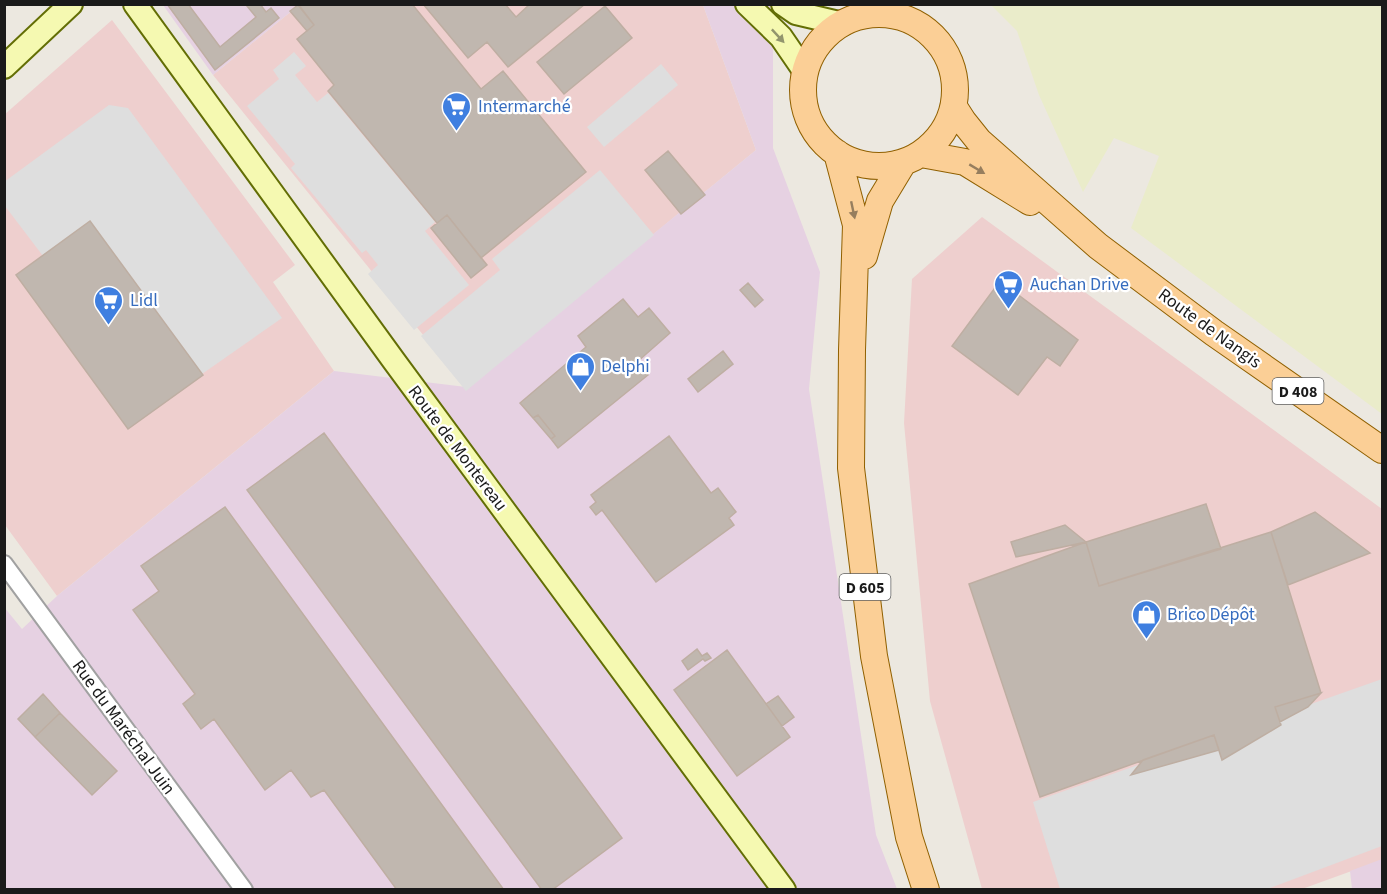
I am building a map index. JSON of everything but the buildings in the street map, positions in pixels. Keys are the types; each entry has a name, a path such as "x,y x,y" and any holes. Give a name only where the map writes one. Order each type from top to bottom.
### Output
{"main road":[{"path":"4,67 71,4"},
{"name":"Route de Montereau","path":"135,4 387,352 784,890"},
{"path":"747,4 781,37 805,72"},
{"path":"783,4 796,13 855,16 886,14 911,21 919,16 954,69 956,88 954,107 948,123 936,141 912,158 885,166 854,163 837,153 819,137 810,123 802,89 805,72 813,52 825,37 855,16"},
{"name":"Route de Nangis","path":"954,107 979,141 1098,246 1214,333 1383,450"},
{"name":"D 605","path":"837,153 856,225 852,350 852,479 874,656 909,837 926,890"},
{"name":"Route de Nangis","path":"912,158 964,162 1098,246"},
{"name":"D 605","path":"856,279 879,201 912,158"}],"street":[{"name":"Rue du Maréchal Juin","path":"4,564 244,890"}],"shaded area":[{"path":"163,5 299,5 213,75"},
{"path":"299,5 703,5 756,150 466,388 213,75"},
{"path":"703,5 773,5 773,148 820,272 809,389 876,835 897,889 5,889 4,607 22,629 57,596 334,371 466,387 756,150"},
{"path":"112,20 295,265 273,282 334,371 57,596 5,525 4,115"},
{"path":"294,52 306,66 295,75 317,102 328,93 435,222 425,231 469,285 414,330 368,274 378,265 366,250 362,253 291,168 295,164 247,106 279,79 273,70"},
{"path":"661,64 678,85 604,147 587,127"},
{"path":"109,105 128,108 282,318 202,374 88,223 43,256 5,206 4,182"},
{"path":"600,170 654,235 466,391 421,336 500,270 492,259"},
{"path":"982,217 1382,509 1382,860 1302,889 982,889 930,701 904,423 912,279"},
{"path":"1382,679 1382,846 1267,889 1060,889 1033,802"},
{"path":"1382,859 1382,889 1352,889 1350,871"}],"green space":[{"path":"991,5 1382,5 1382,414 1131,228 1159,156 1114,138 1083,192 1039,95 1017,31"}],"place":[{"name":"Intermarché","path":"457,132"},
{"name":"Auchan Drive","path":"1009,310"},
{"name":"Lidl","path":"109,326"},
{"name":"Delphi","path":"580,392"},
{"name":"Brico Dépôt","path":"1146,640"}]}
